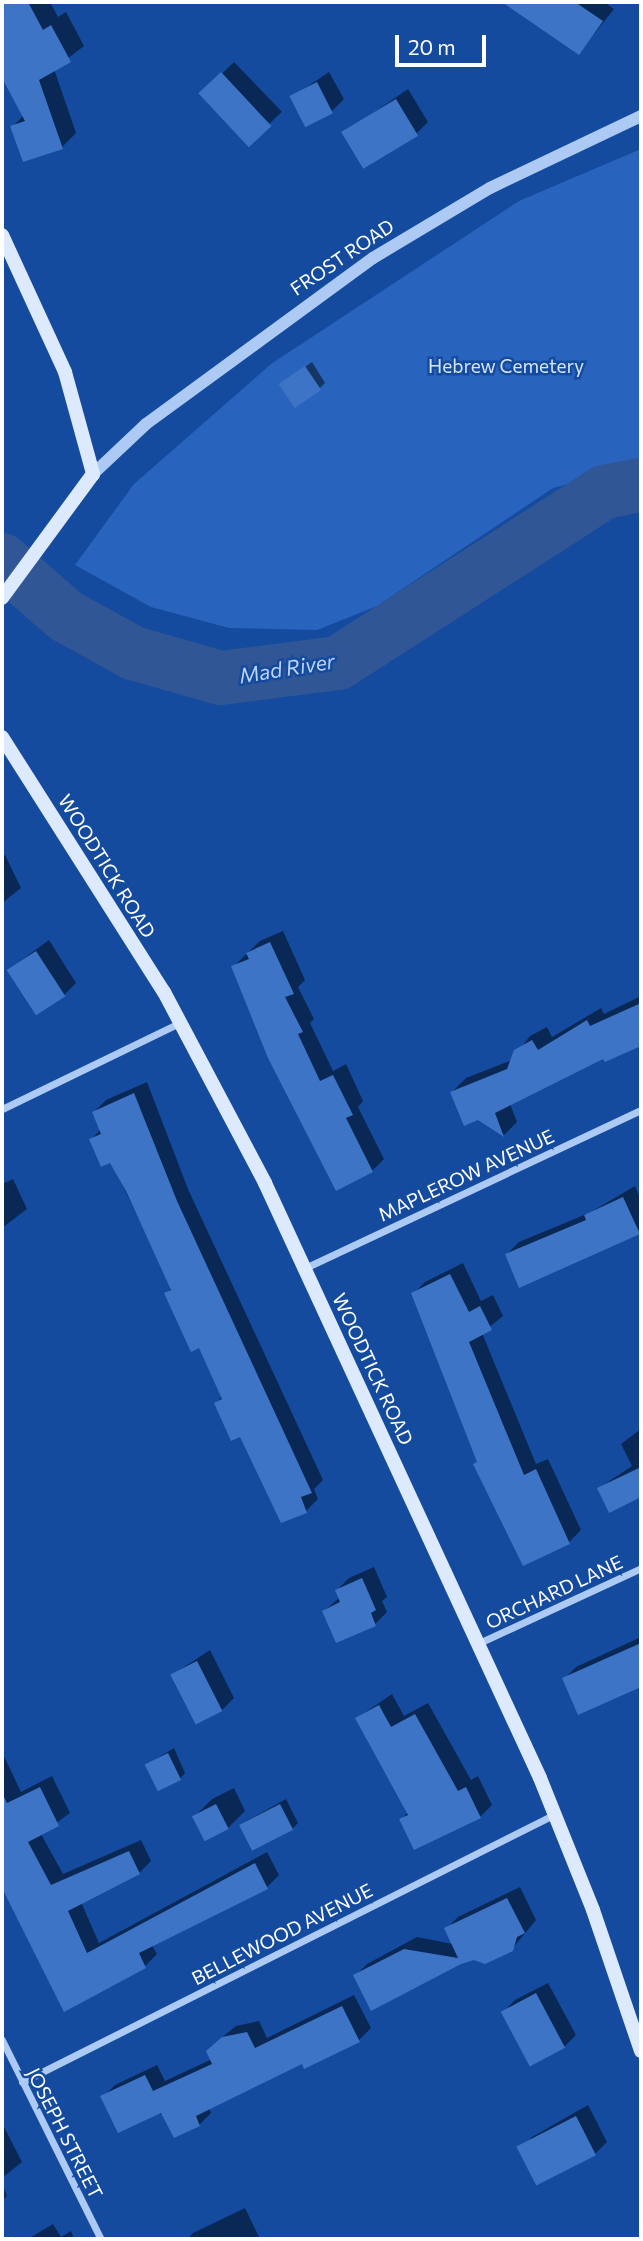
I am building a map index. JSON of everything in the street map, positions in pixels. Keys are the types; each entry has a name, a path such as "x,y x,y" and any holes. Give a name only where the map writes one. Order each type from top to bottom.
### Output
{"main road":[{"path":"2,235 65,372 93,474 2,598"},
{"name":"WOODTICK ROAD","path":"2,737 182,1022 305,1269 556,1814 641,2051"}],"street":[{"name":"FROST ROAD","path":"93,474 146,424 373,258 490,188 641,116"},
{"path":"2,1109 182,1022"},
{"name":"MAPLEROW AVENUE","path":"305,1269 641,1110"},
{"name":"ORCHARD LANE","path":"479,1643 641,1568"},
{"name":"BELLEWOOD AVENUE","path":"22,2082 556,1814"},
{"name":"JOSEPH STREET","path":"2,2040 102,2239"}],"green space":[{"name":"Hebrew Cemetery","path":"641,149 641,465 553,488 377,606 317,630 229,628 151,607 75,565 134,484 271,364 519,201"}],"building":[{"path":"2,2 28,2 43,30 51,25 71,62 39,80 63,149 23,162 10,126 25,121 2,78"},
{"path":"502,2 575,2 603,21 579,55"},
{"path":"221,72 271,126 249,147 198,93"},
{"path":"317,82 333,113 305,127 289,96"},
{"path":"396,99 418,136 363,169 341,132"},
{"path":"305,366 321,390 295,408 278,384"},
{"path":"270,942 294,994 285,997 303,1032 298,1034 320,1081 333,1075 353,1115 346,1118 373,1172 336,1191 268,1058 231,966 249,959 246,953"},
{"path":"36,951 65,996 36,1015 7,970"},
{"path":"641,1003 641,1046 605,1062 603,1059 495,1113 504,1137 478,1120 464,1126 450,1092 507,1069 514,1050 532,1040 538,1050 587,1020 590,1026"},
{"path":"134,1093 177,1201 312,1493 301,1497 307,1513 281,1523 240,1437 231,1441 214,1403 222,1399 199,1348 191,1352 164,1293 171,1290 126,1191 110,1163 101,1167 89,1139 101,1134 92,1112"},
{"path":"623,1197 640,1234 519,1288 505,1254 586,1220 584,1215"},
{"path":"450,1274 469,1312 480,1306 492,1330 469,1342 524,1475 536,1469 570,1544 523,1566 473,1464 477,1462 411,1293"},
{"path":"641,1467 641,1497 609,1513 597,1488"},
{"path":"362,1578 376,1610 371,1613 376,1626 336,1643 322,1611 340,1602 335,1590"},
{"path":"641,1643 641,1687 578,1715 562,1678"},
{"path":"197,1661 222,1711 196,1725 170,1675"},
{"path":"379,1705 391,1727 415,1714 458,1791 466,1787 481,1818 414,1850 399,1819 408,1815 355,1718"},
{"path":"168,1753 181,1780 158,1791 145,1764"},
{"path":"40,1787 59,1826 28,1842 51,1885 129,1851 140,1874 68,1911 87,1953 255,1863 268,1889 139,1953 146,1968 64,2012 2,1888 2,1793 7,1803"},
{"path":"216,1804 229,1829 205,1841 192,1816"},
{"path":"280,1804 293,1830 252,1851 239,1825"},
{"path":"507,1898 525,1933 517,1937 513,1951 485,1964 474,1960 461,1964 371,2011 353,1975 404,1949 458,1958 444,1928"},
{"path":"536,1993 565,2048 530,2067 501,2012"},
{"path":"342,2006 360,2042 304,2069 302,2064 196,2116 200,2126 174,2138 161,2113 118,2133 100,2096 145,2075 153,2091 212,2064 206,2051 222,2037 247,2032 255,2048"},
{"path":"576,2116 596,2155 536,2186 516,2146"}],"waterway":[{"name":"Mad River","path":"2,560 66,616 133,653 221,678 338,663 604,492 641,485"}]}
